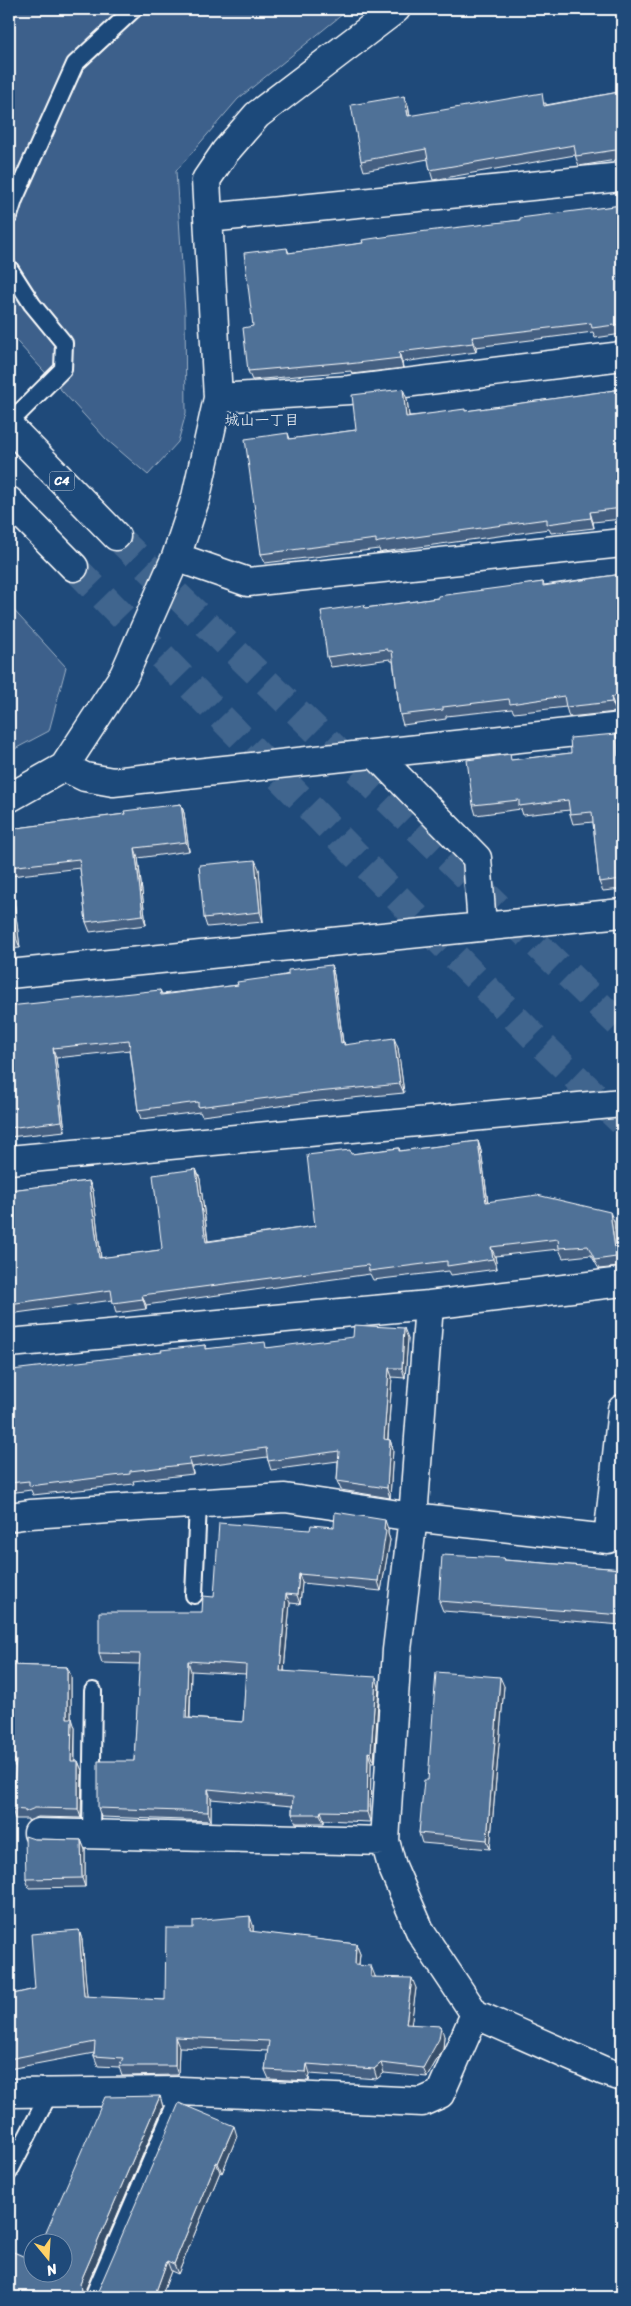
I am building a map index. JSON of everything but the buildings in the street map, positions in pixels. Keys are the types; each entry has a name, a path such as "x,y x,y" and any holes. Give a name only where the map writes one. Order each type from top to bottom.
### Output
{"main road":[{"path":"9,798 64,767 124,675 176,557 196,497 218,398 206,180 225,152 258,115 396,9"},
{"path":"208,218 622,177"},
{"path":"218,398 349,390 622,356"},
{"name":"C4","path":"9,425 116,536"},
{"path":"9,501 74,567"},
{"path":"176,557 248,582 622,543"},
{"path":"64,767 85,777 113,782 622,727"},
{"path":"375,754 477,858 482,926"},
{"path":"9,974 622,913"},
{"path":"9,1160 622,1103"},
{"path":"9,1343 429,1304 622,1282"},
{"path":"429,1304 413,1517 397,1650 385,1841 392,1866 421,1933 475,2014 604,2071 622,2077"},
{"path":"9,1517 285,1498 413,1517 608,1539 622,1409"},
{"path":"38,1833 385,1841"},
{"path":"9,2093 181,2091 422,2102 440,2094 475,2014"}],"lane":[{"path":"9,216 75,64 134,9"},
{"path":"9,268 32,304 64,344 62,369 9,425"},
{"path":"194,1595 198,1504"},
{"path":"91,1834 93,1691"},
{"path":"93,2297 181,2091"},
{"path":"9,2172 50,2092"}],"shaded area":[{"path":"9,9 349,9 238,99 176,171 185,312 186,413 178,442 148,475 106,439 9,333"},
{"path":"9,605 66,667 49,731 9,752"}],"tunnel":[{"path":"116,536 622,1027"},
{"path":"74,567 538,1041 622,1122"}],"district":[{"name":"城山一丁目","path":"262,420"}]}
